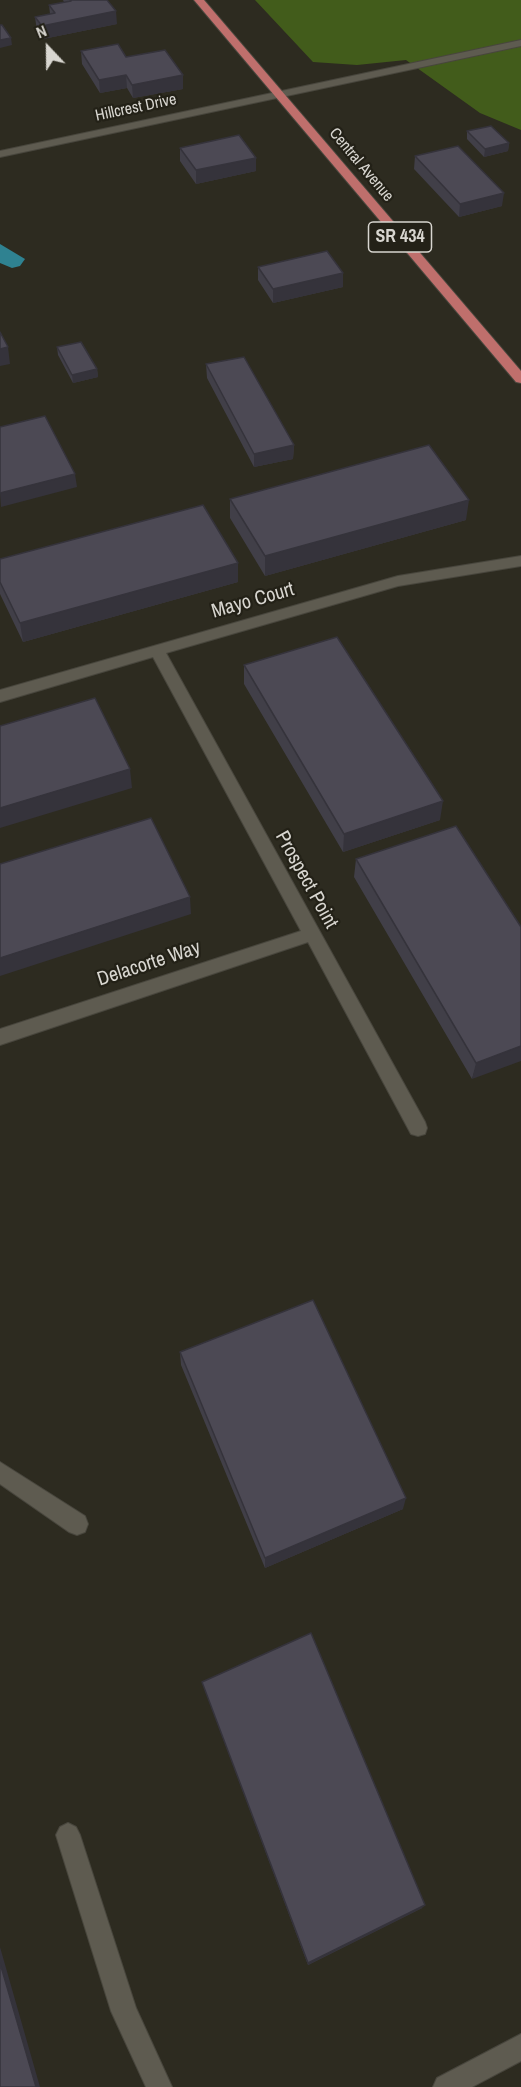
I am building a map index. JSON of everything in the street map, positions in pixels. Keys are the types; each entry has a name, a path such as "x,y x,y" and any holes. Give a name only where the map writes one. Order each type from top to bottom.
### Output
{"main road":[{"name":"Central Avenue","path":"199,0 521,379"}],"street":[{"name":"Hillcrest Drive","path":"0,154 521,43"},
{"name":"Mayo Court","path":"0,696 398,580 521,561"},
{"name":"Prospect Point","path":"157,651 418,1128"},
{"name":"Delacorte Way","path":"0,1037 312,934"},
{"path":"0,1472 77,1524"},
{"path":"68,1835 124,2011 159,2087"},
{"path":"446,2087 521,2047"}],"green space":[{"path":"255,0 521,0 521,130 480,113 406,60 357,65 313,62"}],"water":[{"path":"0,244 25,259 20,266 12,268 0,263"}],"building":[{"path":"70,0 107,0 116,11 42,26 35,17 55,13 49,5"},
{"path":"0,25 2,25 11,38 0,40"},
{"path":"118,44 126,57 165,50 183,75 132,85 126,75 99,80 81,51"},
{"path":"491,126 509,143 485,149 467,131"},
{"path":"239,135 256,158 196,170 180,148"},
{"path":"458,146 504,193 460,204 415,156"},
{"path":"327,251 343,273 273,289 258,267"},
{"path":"0,332 8,347 0,349"},
{"path":"81,342 97,369 72,375 57,347"},
{"path":"244,357 294,445 254,454 206,364"},
{"path":"45,416 75,474 0,493 0,427"},
{"path":"429,445 469,500 265,556 230,499"},
{"path":"203,505 238,563 20,623 0,582 0,559"},
{"path":"337,637 443,801 344,834 244,665"},
{"path":"95,698 130,769 0,808 0,726"},
{"path":"151,818 190,897 0,958 0,864"},
{"path":"456,826 521,927 521,1046 476,1063 356,859"},
{"path":"313,1300 406,1498 265,1558 180,1352"},
{"path":"311,1633 425,1905 308,1963 202,1682"},
{"path":"0,1963 36,2087 0,2087"}]}
